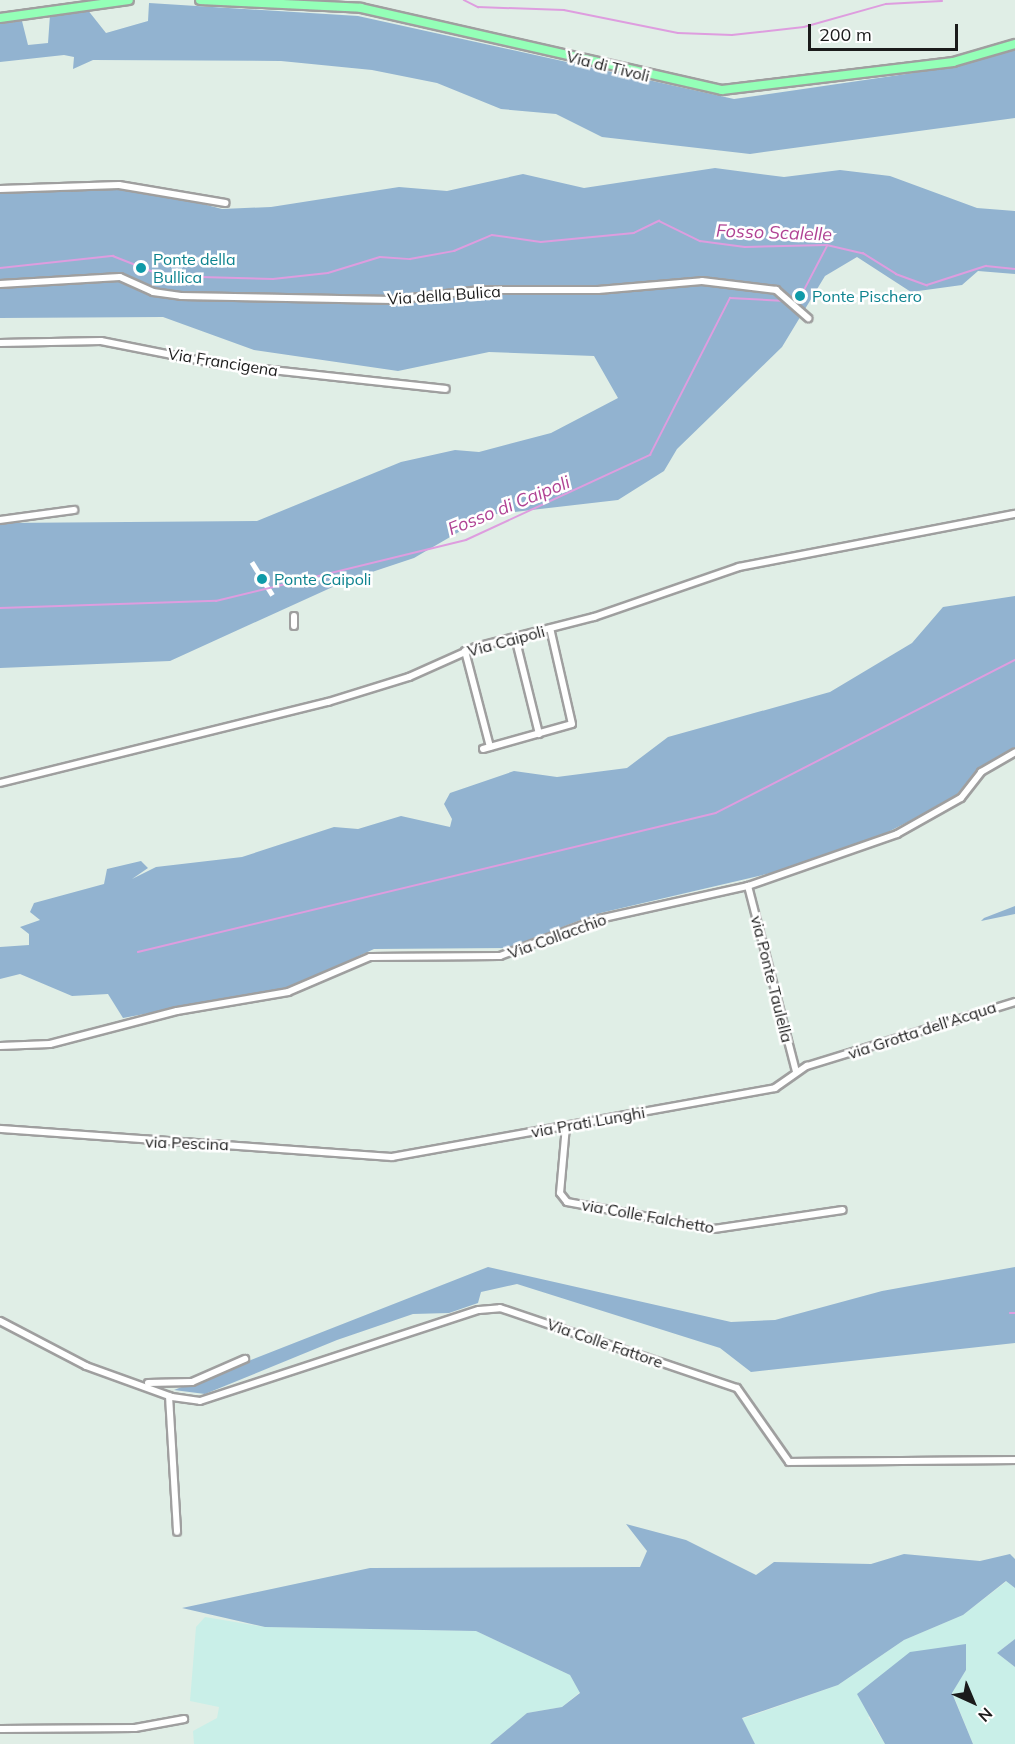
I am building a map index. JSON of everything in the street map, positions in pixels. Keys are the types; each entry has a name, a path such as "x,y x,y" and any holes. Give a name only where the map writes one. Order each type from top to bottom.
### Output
{"main road":[{"path":"0,18 129,0"},
{"name":"Via di Tivoli","path":"200,0 361,8 722,90 920,67 1015,45"}],"street":[{"path":"0,189 114,185 225,203"},
{"name":"Via della Bulica","path":"0,284 120,277 153,292 181,296 398,300 480,290 605,290 702,281 773,289 808,318"},
{"name":"Via Francigena","path":"0,343 101,341 211,363 446,389"},
{"path":"0,520 74,510"},
{"name":"Via Caipoli","path":"0,783 328,702 409,677 465,651 550,628 739,567 1015,514"},
{"path":"294,616 294,626"},
{"path":"465,651 486,748 539,734 572,724 550,628"},
{"path":"515,637 539,734"},
{"name":"Via Collacchio","path":"0,1046 50,1044 171,1012 288,992 368,957 500,956 599,919 748,886 897,834 962,798 983,770 1015,752"},
{"name":"via Ponte Taulella","path":"748,886 796,1072"},
{"name":"via Grotta dell'Acqua","path":"796,1072 1015,1002"},
{"name":"via Prati Lunghi","path":"374,1157 566,1126 768,1089 796,1072"},
{"name":"via Colle Falchetto","path":"566,1126 560,1193 568,1202 714,1229 843,1210"},
{"name":"via Pescina","path":"0,1129 374,1157"},
{"name":"Via Colle Fattore","path":"169,1396 210,1399 497,1308 737,1388 789,1462 1015,1460"},
{"path":"0,1322 86,1366 144,1383 169,1396 177,1532"},
{"path":"144,1383 192,1382 245,1359"},
{"path":"0,1729 135,1728 184,1719"}],"shaded area":[{"path":"149,3 358,16 734,99 954,67 1015,50 1015,118 750,154 602,137 556,114 501,109 437,83 372,70 281,61 93,60 73,69 74,57 64,55 0,62 0,24 22,21 28,45 48,43 50,15 87,9 106,33 148,21"},
{"path":"715,168 784,177 840,170 890,176 977,208 1015,211 1015,274 978,271 962,285 911,292 857,257 825,276 782,347 677,449 664,471 618,500 488,515 414,558 348,580 170,661 0,668 0,523 257,521 401,462 455,450 479,452 551,433 618,398 594,356 489,352 398,371 254,350 163,317 0,318 0,185 150,190 222,209 271,207 399,187 447,191 523,174 584,188"},
{"path":"1015,596 1015,748 975,772 953,799 884,834 771,873 596,914 508,948 374,949 294,986 123,1018 108,994 72,996 20,974 0,979 0,947 29,945 29,934 20,927 40,920 30,912 34,903 104,884 107,869 141,861 148,868 132,879 156,867 242,857 334,827 358,829 401,816 450,827 452,819 444,804 450,793 514,771 557,777 627,768 668,737 830,692 912,643 943,607"},
{"path":"1015,906 1015,914 981,921 984,918"},
{"path":"488,1267 731,1322 775,1320 882,1291 1015,1267 1015,1343 751,1372 720,1348 517,1284 481,1292 478,1303 449,1313 413,1314 337,1340 205,1394 174,1390"},
{"path":"626,1524 686,1540 756,1575 774,1562 871,1564 904,1554 980,1561 1010,1554 1015,1559 1015,1588 1006,1581 963,1615 904,1640 838,1685 742,1718 755,1744 490,1744 527,1713 562,1707 580,1693 570,1675 476,1631 265,1627 182,1608 370,1568 640,1567 647,1551"},
{"path":"1007,1581 1015,1588 1015,1639 997,1653 1015,1667 1015,1744 973,1744 952,1692 966,1670 868,1717 885,1744 755,1744 742,1719 838,1685 904,1640 963,1615"},
{"path":"205,1617 265,1627 476,1631 570,1675 580,1692 562,1707 527,1713 490,1744 194,1744 193,1731 217,1718 219,1707 190,1701 196,1627"},
{"path":"1015,1639 1015,1667 997,1653"},
{"path":"966,1644 966,1670 952,1693 973,1744 885,1744 857,1694 910,1652"}],"pier":[{"path":"254,561 275,594 270,597 250,564"}],"waterway":[{"path":"464,0 478,7 564,10 678,33 732,35 804,27 886,4 942,1"},
{"name":"Fosso Scalelle","path":"0,268 113,256 164,276 273,279 328,273 380,257 410,259 454,251 492,235 541,242 634,233 659,221 700,241 745,247 827,245 863,253 896,274 927,285 986,266 1015,269"},
{"name":"Fosso di Caipoli","path":"790,299 803,292 827,246"},
{"name":"Fosso di Caipoli","path":"0,608 216,601 466,540 650,455 730,298 785,301"},
{"path":"138,952 716,813 1015,660"},
{"path":"1010,1313 1015,1313"}],"place":[{"name":"Ponte della Bullica","path":"141,268"},
{"name":"Ponte Pischero","path":"800,296"},
{"name":"Ponte Caipoli","path":"262,579"}]}
